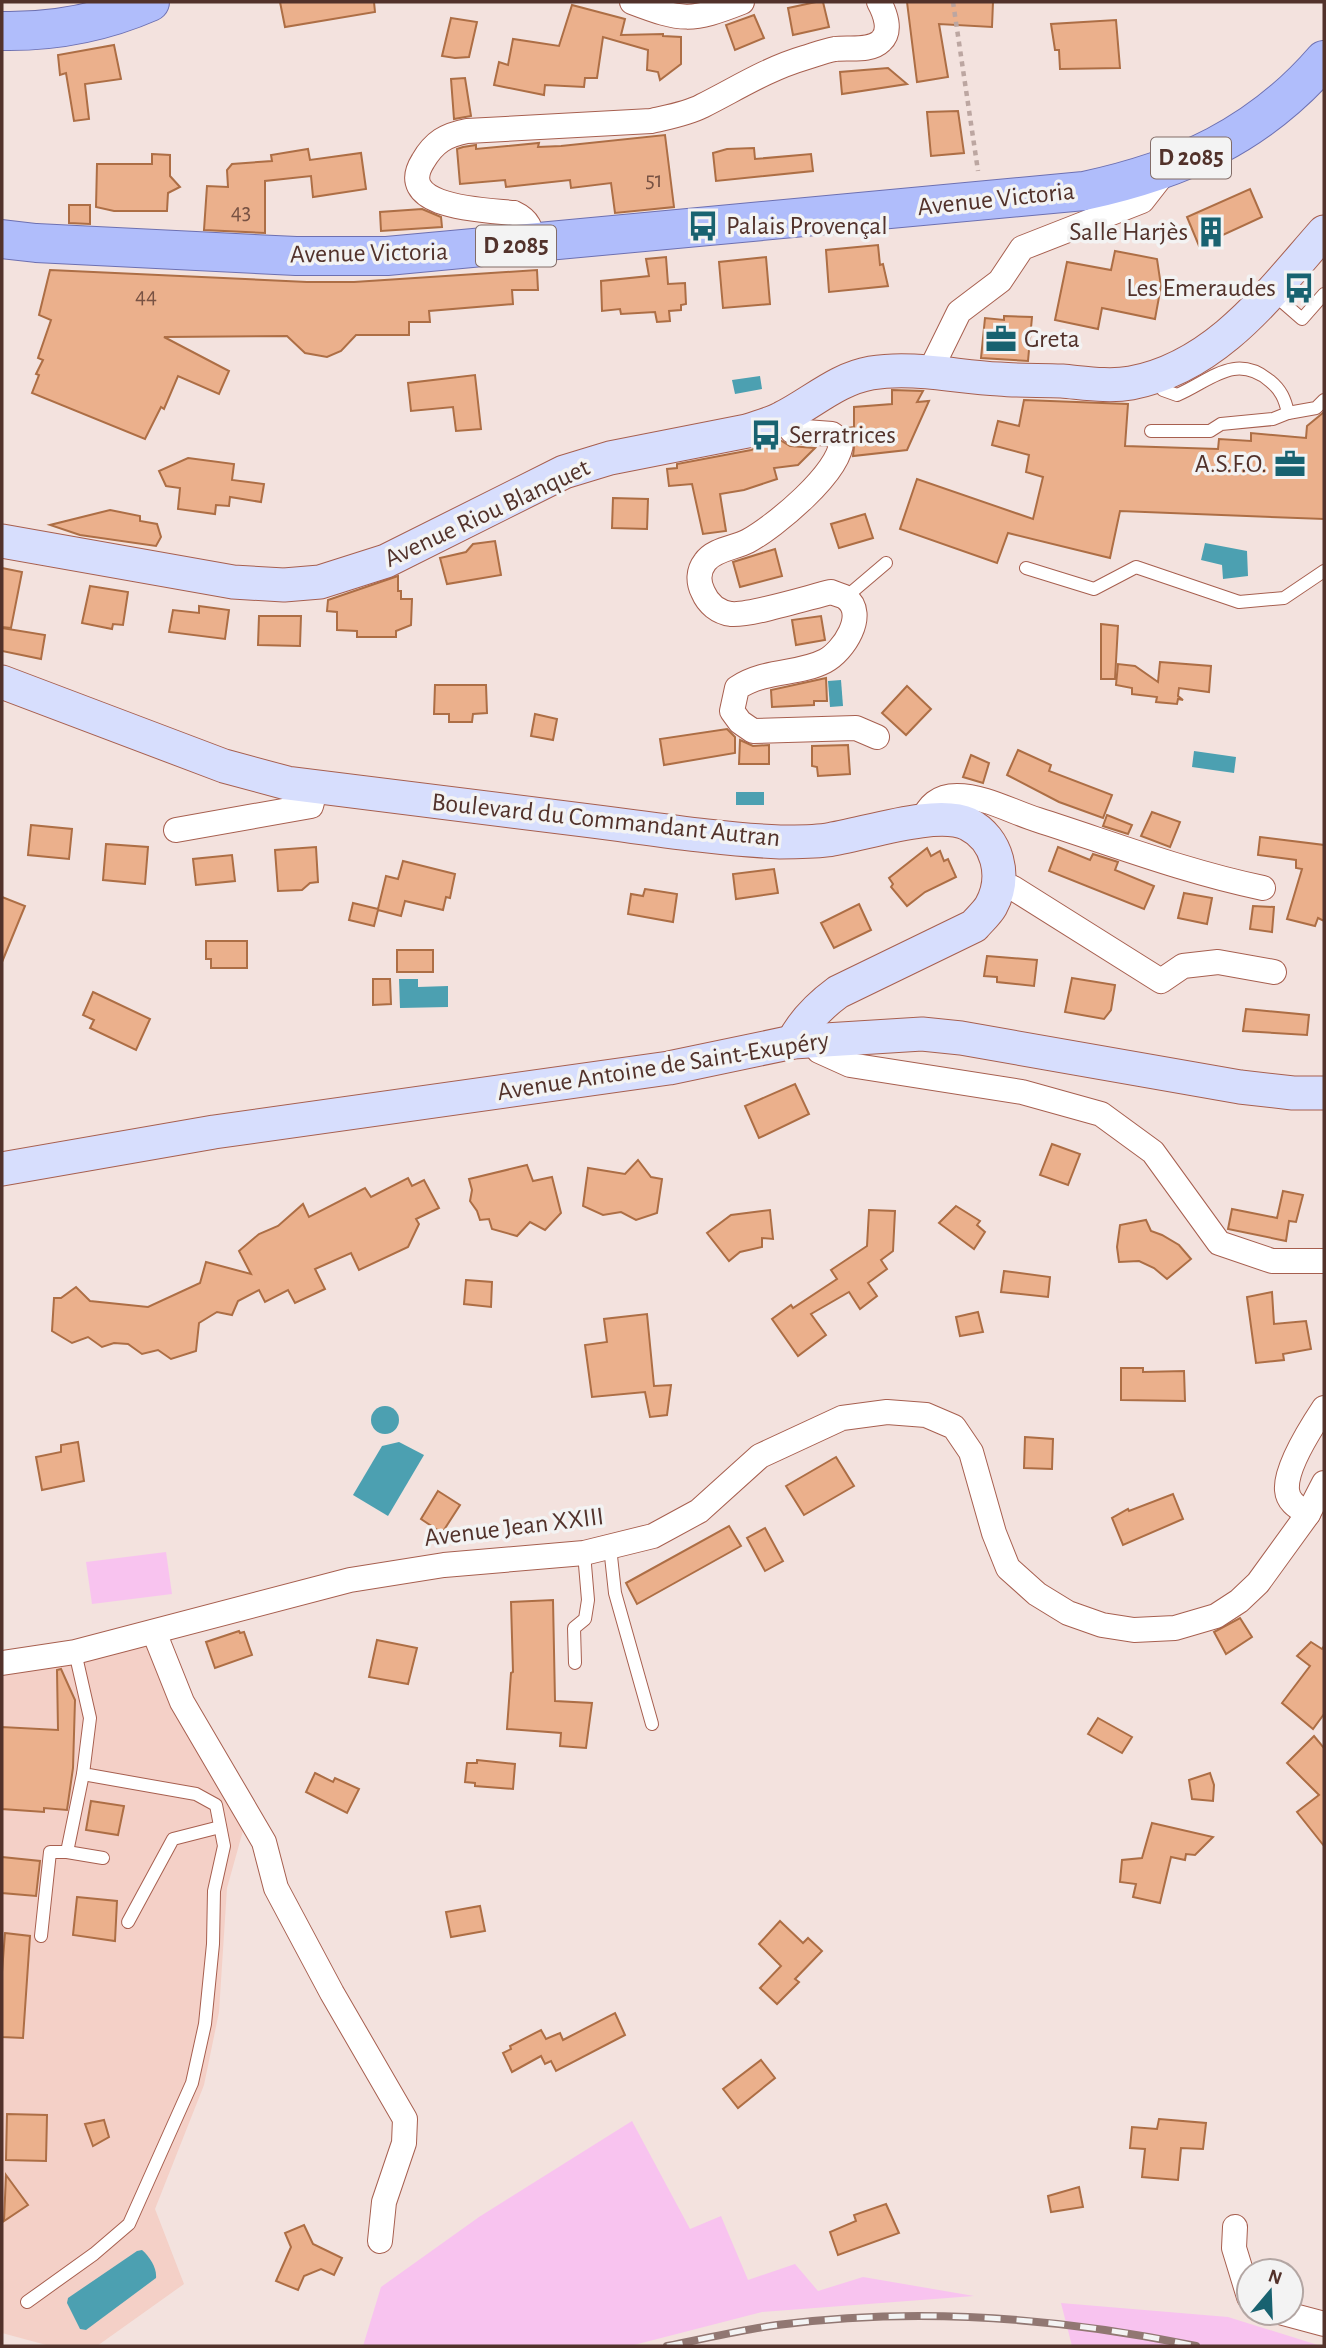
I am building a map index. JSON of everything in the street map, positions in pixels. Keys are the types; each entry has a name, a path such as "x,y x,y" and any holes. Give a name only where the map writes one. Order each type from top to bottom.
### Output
{"main road":[{"path":"2,31 44,31 83,25 124,14 150,2"},
{"name":"Avenue Victoria","path":"2,239 296,256 387,257 1084,191 1127,182 1167,169 1249,129 1281,104 1324,60"}],"street":[{"path":"632,2 669,16 689,17 711,14 742,2"},
{"path":"533,244 531,227 514,213 450,205 427,196 420,186 420,166 438,141 449,134 467,131 651,121 680,114 701,107 740,85 792,62 834,49 865,48 878,44 884,39 887,23 879,2"},
{"path":"929,373 959,312 1000,281 1022,248 1142,201 1167,169"},
{"name":"Avenue Riou Blanquet","path":"2,541 233,582 284,585 320,582 386,561 564,472 610,458 747,431 782,418 842,382 871,373 904,370 1000,380 1104,384 1129,383 1157,376 1200,357 1242,323 1324,232"},
{"path":"782,418 792,431 832,434 841,442 841,451 820,482 775,522 748,541 716,553 705,562 698,580 701,589 707,601 728,614 831,592 846,597 852,605 854,618 850,635 835,656 821,663 749,680 737,688 732,711 740,722 753,731 856,728 877,737"},
{"name":"Boulevard du Commandant Autran","path":"2,682 224,766 286,783 708,836 780,842 828,840 921,822 952,820 967,824 992,845 999,871 998,886"},
{"path":"176,830 311,806 316,787"},
{"path":"921,822 926,810 937,799 957,796 986,800 1016,813 1203,875 1263,888"},
{"path":"1274,972 1218,962 1183,966 1161,981 1013,888 998,886 990,908 974,926 838,992 821,1005 799,1029 804,1041 850,1065 1022,1092 1101,1114 1153,1152 1219,1243 1272,1261 1324,1261"},
{"name":"Avenue Antoine de Saint-Exupéry","path":"2,1169 214,1132 669,1068 804,1041 922,1034 961,1038 1240,1087 1293,1093 1324,1093"},
{"path":"1308,1514 1292,1504 1287,1490 1290,1471 1324,1408"},
{"name":"Avenue Jean XXIII","path":"2,1663 75,1652 350,1580 394,1571 584,1553 653,1536 699,1511 760,1456 842,1418 887,1412 926,1415 954,1427 971,1452 994,1533 1008,1568 1037,1594 1068,1613 1102,1625 1134,1630 1175,1628 1216,1616 1240,1601 1258,1583 1308,1514 1324,1483"},
{"path":"154,1632 182,1702 264,1842 276,1888 332,1993 405,2119 404,2143 384,2202 380,2241"},
{"path":"1235,2227 1234,2248 1237,2257"},
{"path":"1305,2319 1324,2324"}],"lane":[{"path":"1271,291 1302,319 1324,294"},
{"path":"1157,376 1163,390 1177,395 1224,370 1246,367 1262,374 1278,388 1286,402 1288,413"},
{"path":"1151,431 1210,431 1221,424 1273,419 1316,408 1324,400"},
{"path":"846,597 886,563"},
{"path":"1026,568 1094,589 1136,567 1239,602 1284,598 1324,571"},
{"path":"610,1547 615,1592 652,1724"},
{"path":"575,1663 573,1628 585,1619 588,1600 584,1553"},
{"path":"67,1852 83,1774 90,1718 75,1652"},
{"path":"27,2302 94,2255 129,2224 192,2083 205,2024 213,1944 214,1891 224,1846 215,1805 196,1794 83,1774"},
{"path":"128,1922 173,1839 220,1827"},
{"path":"41,1936 50,1852 103,1858"}],"path":[{"path":"953,2 982,201"}],"shaded area":[{"path":"166,1552 172,1594 92,1604 86,1562"},
{"path":"151,1643 246,1820 227,1888 219,2012 204,2085 155,2209 184,2284 97,2346 50,2346 2,2333 2,1667"},
{"path":"632,2121 690,2229 721,2216 748,2280 795,2264 818,2291 863,2277 974,2296 762,2312 630,2346 363,2346 381,2287 479,2217"},
{"path":"1061,2303 1228,2317 1235,2319 1235,2327 1260,2327 1321,2346 1072,2346"}],"water":[{"path":"760,376 762,389 735,394 732,380"},
{"path":"1205,543 1247,551 1248,576 1223,579 1222,565 1201,560"},
{"path":"841,680 843,706 830,707 828,681"},
{"path":"1194,751 1236,757 1234,773 1192,767"},
{"path":"736,792 764,792 764,805 736,805"},
{"path":"399,979 418,979 418,987 448,986 448,1007 400,1008"},
{"path":"385,1406 395,1410 399,1420 395,1430 385,1434 375,1430 371,1420 375,1410"},
{"path":"399,1442 424,1455 388,1516 353,1495 382,1446"},
{"path":"142,2250 152,2263 156,2278 86,2330 80,2329 67,2303 68,2298"}],"building":[{"path":"280,2 374,2 375,12 285,27"},
{"path":"823,2 829,27 793,35 788,8"},
{"path":"907,2 993,2 992,27 939,24 948,77 917,82"},
{"path":"572,5 625,19 621,35 663,34 681,37 681,64 660,80 658,72 647,70 648,50 603,37 597,78 585,78 584,87 545,85 544,95 494,85 499,62 508,65 513,39 559,46"},
{"path":"754,15 764,38 735,50 726,25"},
{"path":"451,18 477,22 469,57 442,56"},
{"path":"1116,20 1120,68 1060,69 1059,50 1055,50 1051,24"},
{"path":"114,45 121,79 85,84 89,119 74,121 66,73 60,75 58,55"},
{"path":"888,68 907,84 842,94 840,72"},
{"path":"465,78 471,116 454,119 451,79"},
{"path":"958,111 964,153 931,156 927,112"},
{"path":"665,135 674,207 615,213 611,183 571,188 570,180 506,187 505,180 460,184 457,149 463,147 476,145 476,149 539,143 538,147 561,146"},
{"path":"754,148 755,159 811,154 813,171 716,181 713,153 727,149"},
{"path":"308,149 310,160 361,153 366,189 313,197 311,176 265,181 265,233 204,230 207,186 228,187 227,170 232,164 272,161 271,155"},
{"path":"152,154 170,155 170,176 180,187 168,193 167,211 114,211 96,207 97,164 152,164"},
{"name":"Salle Harjès","path":"1250,189 1262,217 1199,246 1187,217"},
{"path":"69,205 90,205 90,224 69,223"},
{"path":"422,209 441,217 442,227 381,231 380,212"},
{"path":"878,245 880,265 883,264 888,286 829,292 826,250"},
{"path":"1115,251 1157,259 1161,286 1155,319 1102,308 1098,329 1055,320 1067,262 1111,270"},
{"path":"666,257 668,284 685,283 686,304 681,305 681,310 669,311 670,321 657,322 655,312 621,314 620,309 602,311 601,281 649,276 646,259"},
{"path":"766,257 770,304 723,308 719,262"},
{"path":"50,270 354,282 537,270 538,290 512,290 513,304 429,311 430,322 409,322 409,335 356,335 341,351 327,357 305,353 287,336 164,337 229,371 219,394 178,376 164,409 161,407 145,439 32,393 39,375 36,374 43,360 38,358 51,320 39,315"},
{"name":"Greta","path":"1004,316 1032,317 1028,361 981,358 985,318 1004,320"},
{"path":"475,375 481,429 456,431 453,407 411,411 408,383"},
{"path":"892,390 923,391 917,402 929,401 907,450 853,456 855,438 847,428 854,427 854,407 892,404"},
{"path":"1024,400 1128,404 1125,446 1218,449 1219,439 1251,441 1251,433 1306,438 1307,426 1324,412 1324,519 1120,511 1110,558 1008,533 997,563 900,529 917,479 1033,519 1043,477 1026,472 1029,455 992,445 998,421 1019,426"},
{"path":"780,440 790,446 815,448 798,465 774,468 777,479 744,490 720,494 726,531 703,534 692,484 669,486 667,469 677,468 677,464 751,450"},
{"path":"188,458 234,464 232,480 264,484 261,502 230,497 229,506 216,505 215,514 178,509 180,488 166,486 159,471"},
{"path":"613,498 648,499 647,529 612,528"},
{"path":"110,510 140,516 140,521 157,524 161,537 156,546 80,535 50,525"},
{"path":"865,514 873,538 839,548 831,524"},
{"path":"495,541 501,575 447,584 440,558 466,552 473,544"},
{"path":"775,549 782,576 740,587 733,562"},
{"path":"2,568 22,572 11,628 2,627"},
{"path":"398,576 401,599 412,599 411,625 396,631 396,637 357,637 357,631 337,630 337,612 327,611 328,600"},
{"path":"90,586 128,592 123,625 113,624 112,629 82,623"},
{"path":"199,606 229,610 225,639 169,632 173,610 199,613"},
{"path":"259,616 301,616 300,646 258,645"},
{"path":"821,616 825,640 796,645 792,620"},
{"path":"1101,624 1118,626 1115,679 1101,679"},
{"path":"2,628 45,635 41,659 2,651"},
{"path":"1160,662 1211,666 1209,692 1179,688 1178,696 1183,700 1178,699 1177,704 1156,702 1157,697 1132,694 1132,688 1116,685 1118,664 1135,666 1158,682"},
{"path":"826,678 827,701 814,701 814,705 772,707 771,690"},
{"path":"435,685 486,685 487,713 473,714 472,722 449,722 449,714 434,714"},
{"path":"907,686 931,709 906,735 882,713"},
{"path":"535,714 557,719 553,740 531,736"},
{"path":"727,729 735,737 735,753 664,765 660,739"},
{"path":"740,740 753,746 769,745 769,764 739,764"},
{"path":"848,745 850,774 818,776 817,767 812,766 812,746"},
{"path":"1018,750 1051,765 1049,771 1112,795 1103,818 1059,802 1007,775"},
{"path":"971,755 989,763 983,783 963,777"},
{"path":"1152,812 1180,822 1170,847 1141,836"},
{"path":"1107,815 1132,825 1128,834 1103,826"},
{"path":"31,825 72,829 69,859 28,855"},
{"path":"1260,837 1324,845 1324,921 1318,918 1315,926 1287,919 1302,869 1296,868 1296,860 1258,855"},
{"path":"106,844 148,847 145,884 103,880"},
{"path":"316,847 318,882 310,883 302,890 278,891 275,850"},
{"path":"1058,847 1090,860 1093,854 1118,862 1115,870 1154,886 1144,909 1049,871"},
{"path":"927,848 931,856 940,851 944,861 948,859 956,877 925,892 907,906 891,887 893,884 889,878"},
{"path":"232,855 235,881 196,885 193,859"},
{"path":"403,861 455,874 450,898 446,897 443,910 405,901 401,916 378,910 374,926 349,920 353,903 378,909 386,876 398,879"},
{"path":"774,869 778,893 736,899 733,874"},
{"path":"645,889 677,894 673,922 628,914 631,894 643,896"},
{"path":"1184,893 1212,898 1207,924 1178,918"},
{"path":"2,897 25,906 2,962"},
{"path":"859,904 871,930 834,948 821,923"},
{"path":"1253,906 1274,907 1272,932 1250,929"},
{"path":"206,941 247,941 247,968 211,968 211,959 206,959"},
{"path":"397,950 433,950 433,972 397,972"},
{"path":"987,956 1037,960 1034,986 997,982 997,977 984,976"},
{"path":"1072,978 1115,985 1111,1010 1104,1019 1065,1012"},
{"path":"373,979 390,979 391,1004 373,1005"},
{"path":"93,992 150,1019 136,1050 90,1028 94,1020 83,1015"},
{"path":"1246,1009 1309,1015 1307,1035 1243,1031"},
{"path":"795,1084 809,1114 759,1138 745,1106"},
{"path":"1052,1144 1080,1154 1068,1185 1040,1175"},
{"path":"638,1160 651,1177 662,1179 657,1213 636,1220 621,1212 603,1215 583,1206 588,1168 625,1174"},
{"path":"527,1165 533,1181 552,1177 561,1213 545,1230 530,1222 517,1236 492,1229 489,1219 480,1220 470,1201 472,1190 469,1179"},
{"path":"408,1178 412,1186 424,1180 439,1208 416,1219 419,1224 408,1247 359,1270 351,1253 315,1269 325,1289 295,1303 288,1290 265,1302 259,1290 238,1301 232,1315 217,1312 199,1323 196,1351 171,1359 158,1350 142,1354 128,1344 114,1343 102,1347 88,1337 72,1343 52,1331 54,1298 61,1298 76,1287 90,1301 148,1307 200,1283 206,1262 251,1274 239,1251 259,1234 278,1226 303,1204 309,1217 365,1188 371,1197"},
{"path":"1283,1191 1303,1195 1296,1222 1289,1221 1286,1241 1228,1229 1232,1209 1277,1218"},
{"path":"956,1206 980,1221 977,1225 985,1232 974,1249 939,1223"},
{"path":"770,1210 773,1239 762,1238 762,1247 740,1252 729,1261 707,1233 731,1215"},
{"path":"869,1210 895,1211 893,1251 881,1260 887,1269 868,1283 877,1296 860,1309 849,1292 811,1314 826,1335 798,1356 772,1319 837,1279 831,1270 867,1246"},
{"path":"1146,1220 1151,1231 1179,1245 1191,1259 1167,1279 1154,1268 1139,1261 1119,1262 1117,1247 1120,1225"},
{"path":"1004,1271 1050,1277 1048,1297 1001,1292"},
{"path":"466,1280 492,1282 491,1307 464,1304"},
{"path":"1272,1292 1274,1324 1306,1321 1311,1349 1283,1354 1284,1360 1256,1363 1247,1297"},
{"path":"978,1312 983,1332 960,1336 956,1317"},
{"path":"647,1314 654,1386 671,1385 667,1415 650,1417 645,1392 592,1397 585,1345 607,1342 604,1319"},
{"path":"1121,1368 1143,1368 1143,1372 1184,1371 1185,1401 1121,1400"},
{"path":"1025,1437 1053,1439 1052,1469 1024,1468"},
{"path":"78,1442 84,1481 42,1490 36,1457 61,1452 61,1445"},
{"path":"836,1457 854,1486 804,1515 786,1486"},
{"path":"438,1491 460,1505 442,1533 421,1519"},
{"path":"1173,1494 1183,1519 1123,1545 1112,1518 1128,1509 1129,1511"},
{"path":"729,1526 741,1546 637,1604 626,1583"},
{"path":"765,1528 783,1561 765,1571 747,1538"},
{"path":"553,1600 555,1701 592,1703 586,1748 560,1746 561,1733 507,1729 513,1672 511,1602"},
{"path":"1240,1618 1252,1637 1226,1654 1214,1632"},
{"path":"239,1631 244,1632 252,1655 215,1668 206,1642"},
{"path":"377,1640 417,1648 408,1684 369,1677"},
{"path":"1311,1642 1322,1649 1324,1646 1324,1714 1313,1729 1282,1703 1310,1666 1297,1656"},
{"path":"61,1669 75,1700 73,1768 67,1810 44,1808 44,1812 2,1809 2,1727 58,1730 57,1670"},
{"path":"1098,1718 1132,1737 1122,1753 1088,1734"},
{"path":"1314,1736 1324,1748 1324,1846 1297,1812 1319,1795 1287,1763"},
{"path":"477,1760 515,1764 513,1789 475,1786 475,1783 465,1782 467,1763 477,1763"},
{"path":"315,1773 333,1782 335,1778 359,1789 347,1813 306,1792"},
{"path":"1210,1773 1214,1785 1213,1801 1192,1799 1189,1780"},
{"path":"91,1801 124,1806 118,1835 86,1830"},
{"path":"1152,1823 1213,1837 1195,1855 1186,1854 1185,1860 1171,1857 1160,1903 1133,1897 1136,1884 1120,1882 1122,1860 1142,1858"},
{"path":"2,1857 40,1861 36,1896 2,1893"},
{"path":"77,1897 117,1901 115,1941 73,1935"},
{"path":"480,1906 485,1931 451,1937 446,1912"},
{"path":"780,1921 803,1943 808,1938 822,1951 795,1979 799,1982 777,2004 760,1988 781,1966 759,1944"},
{"path":"5,1933 30,1936 23,2038 2,2037"},
{"path":"615,2013 625,2035 556,2071 551,2061 545,2064 541,2056 512,2072 503,2053 511,2049 510,2046 541,2030 546,2039 560,2033 563,2040"},
{"path":"761,2060 775,2078 738,2108 723,2089"},
{"path":"7,2114 47,2115 46,2161 6,2160"},
{"path":"1159,2119 1206,2123 1203,2149 1181,2148 1178,2180 1142,2177 1145,2149 1130,2148 1132,2127 1157,2129"},
{"path":"104,2120 109,2137 93,2146 85,2124"},
{"path":"6,2175 28,2205 4,2221"},
{"path":"1079,2187 1083,2207 1051,2212 1048,2196"},
{"path":"886,2204 899,2233 838,2255 830,2232 856,2221 854,2215"},
{"path":"304,2225 313,2244 342,2258 334,2275 321,2269 304,2276 298,2290 276,2281 291,2247 285,2233"}],"railway":[{"path":"667,2346 777,2325 934,2316 1092,2328 1196,2346"}],"place":[{"name":"Palais Provençal","path":"703,226"},
{"name":"Salle Harjès","path":"1211,232"},
{"name":"Les Emeraudes","path":"1299,288"},
{"name":"Greta","path":"1001,339"},
{"name":"Serratrices","path":"766,435"},
{"name":"A.S.F.O.","path":"1290,464"}]}
